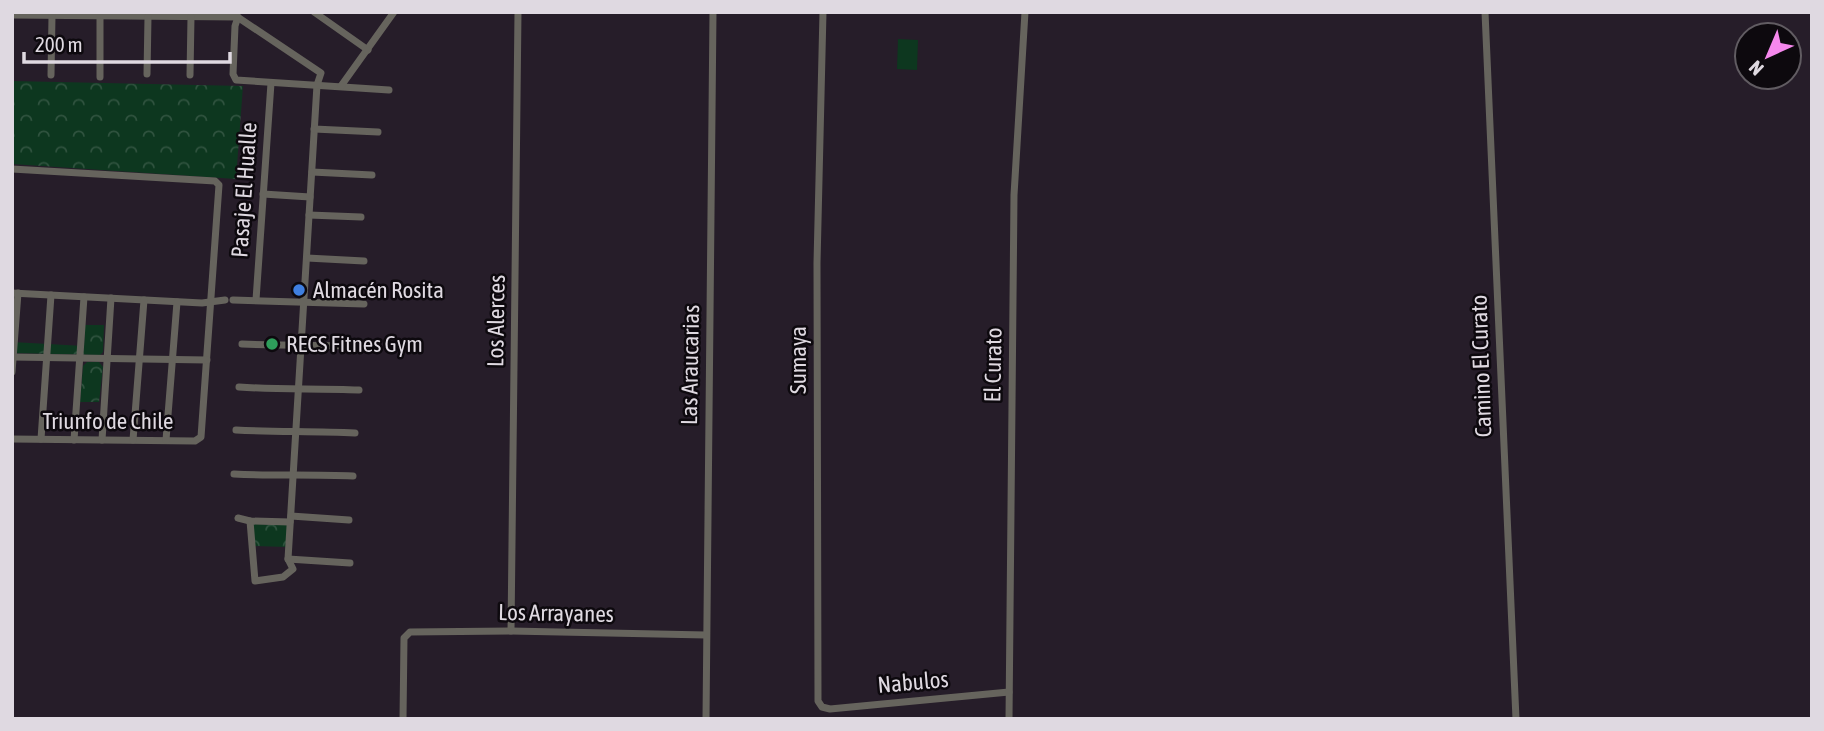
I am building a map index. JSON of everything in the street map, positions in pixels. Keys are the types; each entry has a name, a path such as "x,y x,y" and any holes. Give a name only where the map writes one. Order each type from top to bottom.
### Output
{"street":[{"path":"230,12 321,73 317,85 288,559 293,569 287,575 255,581 250,521"},
{"path":"314,12 368,50"},
{"path":"341,86 394,12"},
{"name":"Los Alerces","path":"511,631 518,12"},
{"name":"Las Araucarias","path":"706,719 713,12"},
{"name":"Sumaya","path":"822,707 817,697 817,263 823,12"},
{"name":"El Curato","path":"1009,719 1014,195 1025,12"},
{"name":"Camino El Curato","path":"1485,12 1516,719"},
{"path":"12,16 100,14 238,17"},
{"path":"100,14 100,77"},
{"path":"51,75 52,16"},
{"path":"147,74 148,16"},
{"path":"190,75 191,17"},
{"path":"238,17 235,26 233,74 236,80 389,90"},
{"name":"Pasaje El Hualle","path":"256,300 271,83"},
{"path":"314,130 378,132"},
{"path":"12,169 215,181 219,185 207,360 13,357"},
{"path":"312,172 372,175"},
{"path":"263,194 310,197"},
{"path":"309,215 361,217"},
{"path":"307,258 364,261"},
{"path":"12,372 15,293 177,302 256,300 364,304"},
{"path":"41,439 51,295"},
{"path":"74,440 83,297"},
{"path":"102,440 110,298"},
{"path":"133,440 144,300"},
{"path":"166,440 177,302"},
{"path":"242,344 362,346"},
{"name":"Triunfo de Chile","path":"12,439 195,441 201,437 207,360"},
{"path":"239,387 359,390"},
{"path":"236,430 355,433"},
{"path":"234,474 284,477 353,476"},
{"path":"237,518 250,521 349,520"},
{"path":"288,559 350,563"},
{"name":"Los Arrayanes","path":"403,719 406,634 411,632 706,635"},
{"name":"Nabulos","path":"822,707 830,709 1009,692"}],"green space":[{"path":"898,39 918,40 917,70 897,69"},
{"path":"12,81 243,86 236,179 12,164"},
{"path":"85,325 104,325 103,352 100,355 12,353 12,342 84,346"},
{"path":"87,362 99,362 103,367 99,402 80,402 83,366"},
{"path":"253,524 287,525 287,547 253,546"}],"place":[{"name":"Almacén Rosita","path":"299,290"},
{"name":"RECS Fitnes Gym","path":"272,344"}]}
